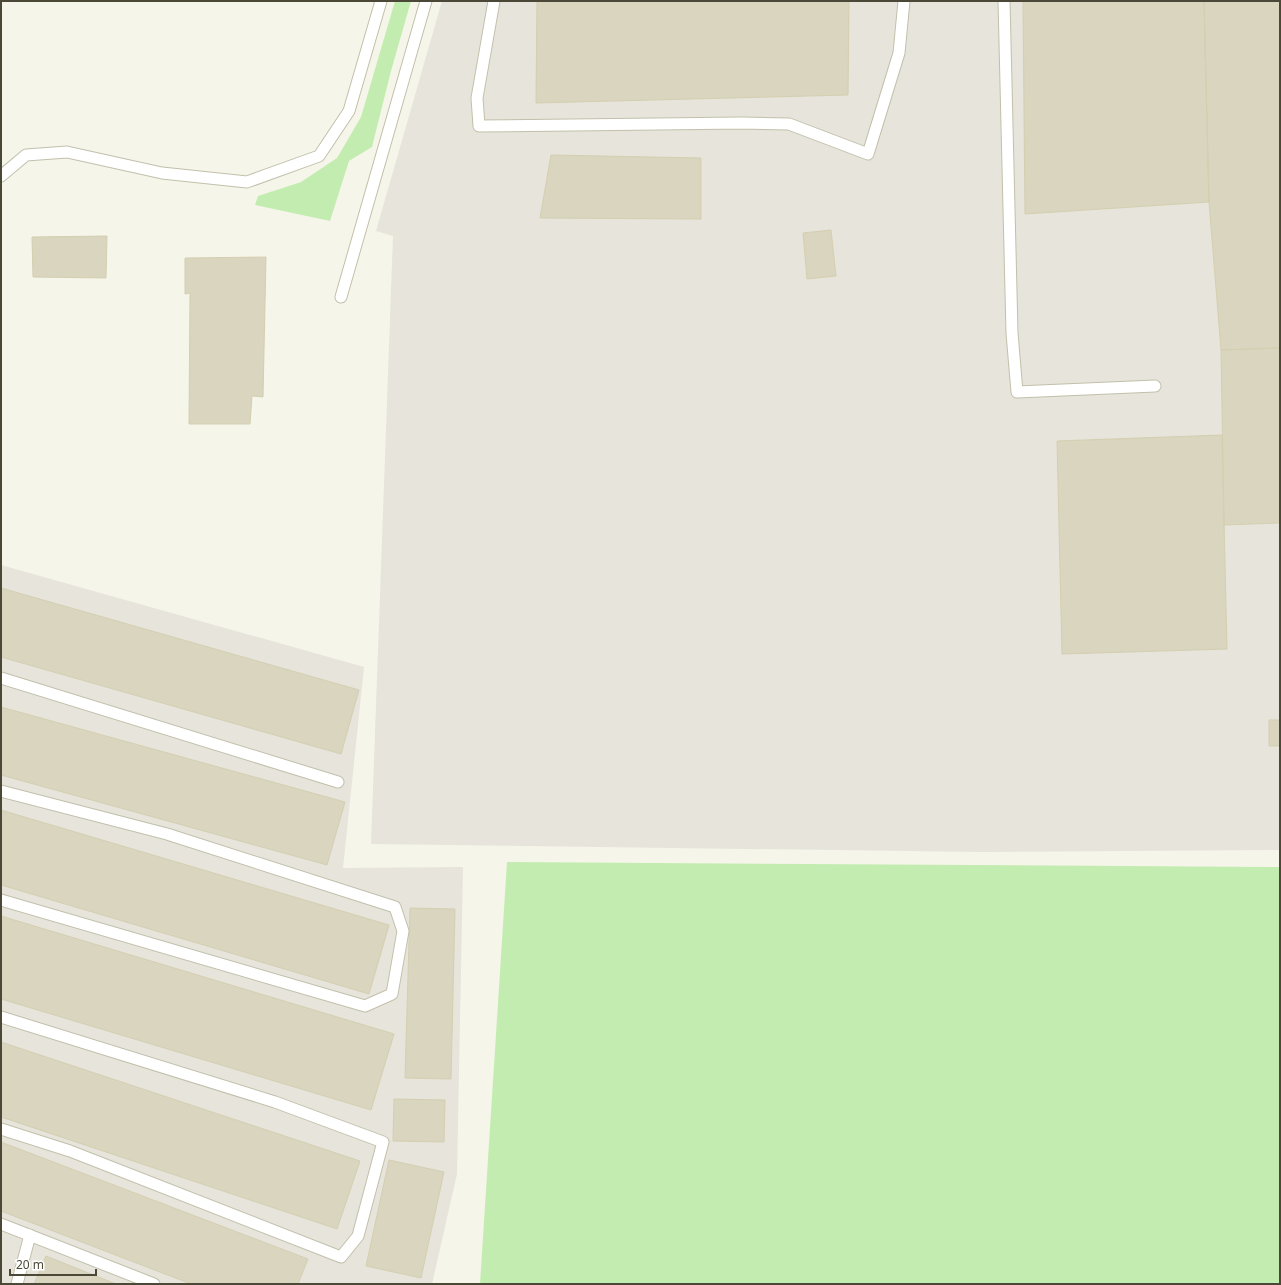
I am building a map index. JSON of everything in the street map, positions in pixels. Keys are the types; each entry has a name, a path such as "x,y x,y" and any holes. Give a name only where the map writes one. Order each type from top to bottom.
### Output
{"lane":[{"path":"1,176 26,155 67,152 162,173 247,182 319,156 349,111 381,1"},
{"path":"341,297 426,1"},
{"path":"494,1 477,98 479,126 742,123 789,124 868,154 899,53 904,1"},
{"path":"1004,1 1012,326 1017,392 1155,386"},
{"path":"1,678 338,782"},
{"path":"1,791 167,834 395,907 403,931 392,994 364,1006 1,900"},
{"path":"1,1017 275,1102 383,1142 358,1236 341,1257 70,1151 1,1129"},
{"path":"1,1224 154,1284"},
{"path":"17,1284 30,1235"}],"shaded area":[{"path":"442,1 1280,1 1280,850 982,852 371,844 393,236 376,231"},
{"path":"1,565 364,667 343,868 463,867 457,1174 432,1284 1,1284"}],"green space":[{"path":"395,1 411,1 391,71 372,147 349,161 330,221 255,205 258,196 301,182 337,158 361,117"},
{"path":"507,862 1280,867 1280,1284 480,1284"}],"building":[{"path":"537,1 849,1 848,95 536,103"},
{"path":"1023,1 1204,1 1209,202 1025,214"},
{"path":"1204,1 1280,1 1280,348 1221,350 1209,202"},
{"path":"551,155 701,158 701,219 540,218"},
{"path":"831,230 836,276 807,279 803,233"},
{"path":"107,236 106,278 33,277 32,237"},
{"path":"266,257 263,397 252,396 250,424 189,424 190,293 185,294 185,258"},
{"path":"1280,348 1280,523 1224,525 1221,350"},
{"path":"1222,435 1227,649 1062,654 1057,441"},
{"path":"1,588 359,690 341,754 1,657"},
{"path":"1,707 345,802 327,865 1,775"},
{"path":"1269,720 1280,720 1280,746 1269,746"},
{"path":"1,810 389,925 369,994 1,885"},
{"path":"410,908 455,909 451,1079 405,1078"},
{"path":"1,916 394,1034 371,1110 1,999"},
{"path":"1,1042 360,1161 337,1229 1,1117"},
{"path":"394,1099 445,1100 444,1142 393,1141"},
{"path":"1,1142 308,1259 298,1284 191,1284 1,1211"},
{"path":"389,1160 444,1172 421,1278 366,1266"},
{"path":"46,1256 116,1284 34,1284"}]}
